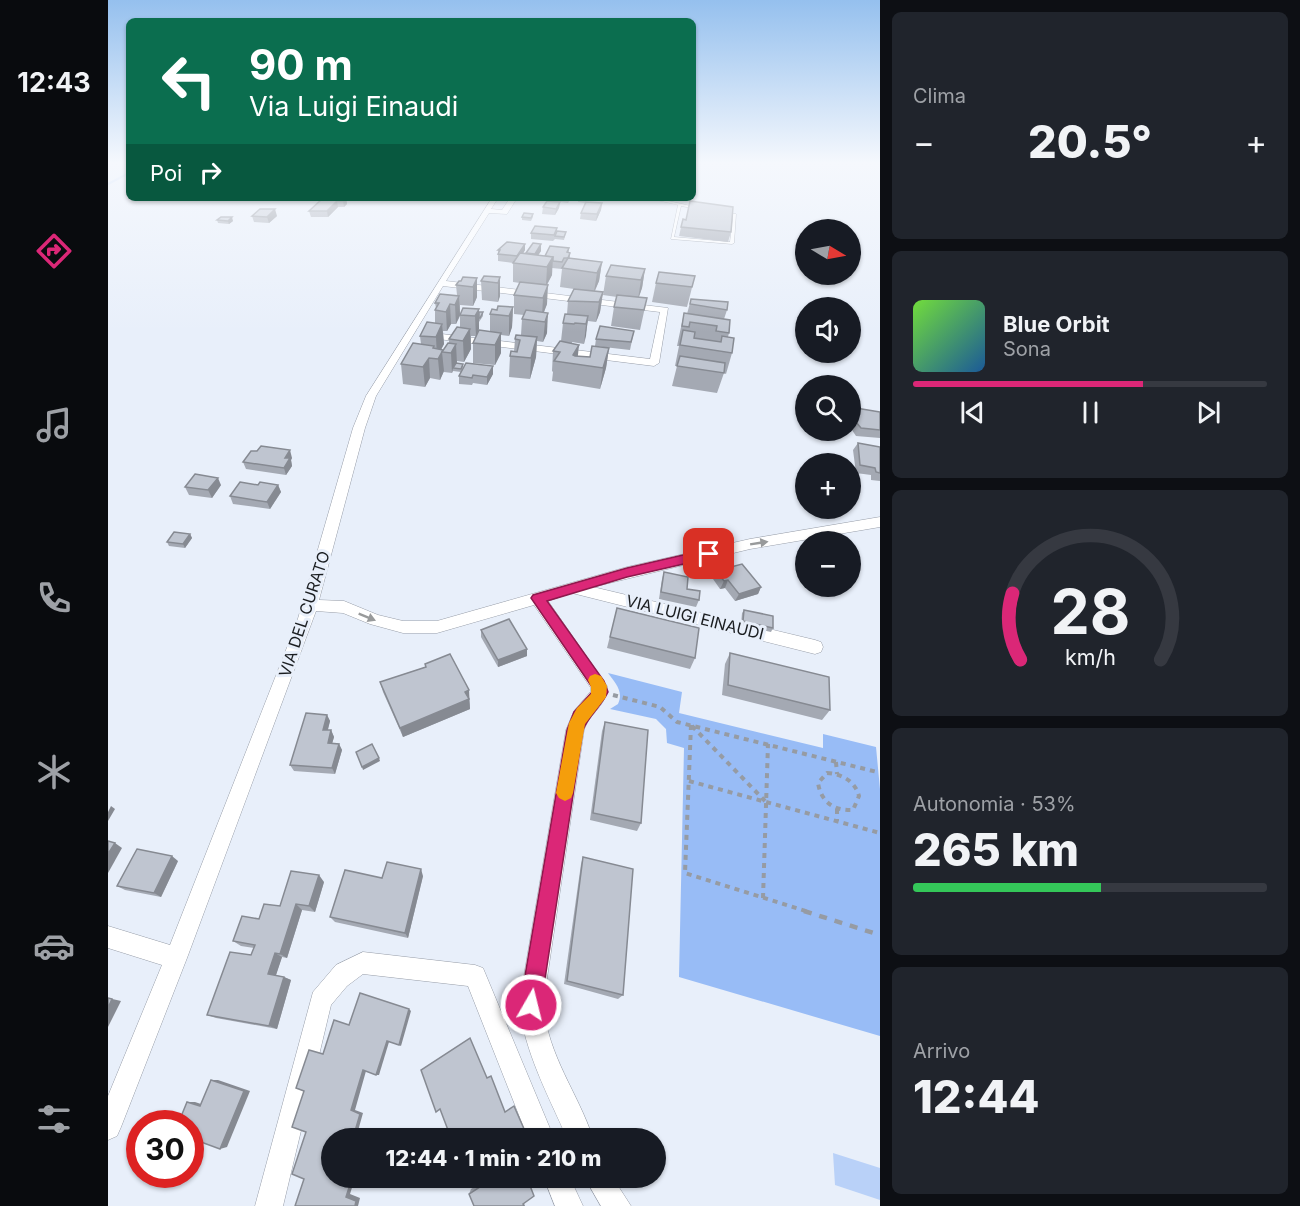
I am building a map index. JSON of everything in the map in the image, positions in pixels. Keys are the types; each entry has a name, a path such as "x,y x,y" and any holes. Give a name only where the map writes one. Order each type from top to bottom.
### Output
{"street":[{"name":"VIA DEL CURATO","path":"108,1127 176,958 310,605 359,428 371,396 483,219"},
{"path":"409,333 654,363 665,310 441,283"},
{"path":"310,605 344,607 375,620 415,628 451,624 627,572 750,544 880,522"},
{"name":"VIA LUIGI EINAUDI","path":"574,588 815,647"},
{"path":"538,598 599,686 600,692 595,702 579,717 575,730 531,1005 531,1017 540,1047 576,1128"},
{"path":"108,937 176,958"},
{"path":"269,1206 321,1000 339,976 363,963 475,976 537,1128"},
{"name":"VIA DEL CURATO","path":"108,1108 140,1045"},
{"path":"561,1188 569,1206"},
{"path":"605,1188 617,1206"}],"lane":[{"path":"676,219 672,238 732,243 735,219"}],"path":[{"path":"600,692 660,707 677,722 877,771"},
{"path":"691,725 685,873 880,935"},
{"path":"691,725 766,802"},
{"path":"763,898 768,744"},
{"path":"836,762 837,774"},
{"path":"826,773 837,774 849,779 860,797 858,805 853,810 837,809 822,798 818,783 826,773"},
{"path":"689,781 880,833"},
{"path":"837,809 837,821"}],"shaded area":[{"path":"608,673 682,692 679,713 823,748 823,734 876,747 880,789 880,1036 679,977 684,748 667,743 666,729 656,719 610,709 618,704 620,695 618,687"},
{"path":"833,1153 880,1168 880,1200 835,1185"}],"building":[{"path":"683,219 732,219 731,232 681,227"},
{"path":"535,226 557,228 554,235 531,233"},
{"path":"557,231 566,232 564,237 555,236"},
{"path":"507,242 525,244 517,256 498,254 500,250 498,250"},
{"path":"533,243 541,244 535,254 526,253"},
{"path":"550,246 569,248 568,258 564,258 562,262 553,261 553,257 545,256"},
{"path":"520,253 553,257 547,267 513,263"},
{"path":"568,258 602,262 597,273 562,268"},
{"path":"611,265 645,269 641,280 606,276"},
{"path":"659,272 695,276 692,287 656,283"},
{"path":"484,276 500,277 498,283 481,281"},
{"path":"463,277 477,278 473,287 456,285"},
{"path":"520,282 548,285 543,298 514,295"},
{"path":"574,289 603,292 599,302 568,301"},
{"path":"440,294 459,296 455,305 450,304 446,312 435,310 439,303 435,303"},
{"path":"617,295 647,298 644,310 614,307"},
{"path":"691,299 728,302 727,310 690,304"},
{"path":"498,306 513,307 509,316 490,314 492,309 497,310"},
{"path":"463,308 479,309 475,316 460,315"},
{"path":"526,310 548,313 545,322 522,319"},
{"path":"684,313 730,320 729,333 716,331 717,326 690,322 689,327 682,326"},
{"path":"565,314 588,316 586,324 563,323"},
{"path":"427,322 442,324 436,337 420,336"},
{"path":"600,326 634,331 631,342 596,339"},
{"path":"457,327 470,329 463,341 449,339"},
{"path":"479,330 501,333 495,345 473,343"},
{"path":"683,330 695,332 694,338 721,342 722,336 734,338 732,353 680,345"},
{"path":"516,335 537,337 531,358 510,356 511,351 517,352 520,340 515,339"},
{"path":"560,341 579,345 573,355 575,356 590,357 592,346 609,348 603,368 554,361 560,352 553,351"},
{"path":"413,343 434,346 433,348 443,350 438,359 429,358 423,367 401,364"},
{"path":"448,343 456,344 451,353 442,352"},
{"path":"680,356 725,363 724,373 677,366"},
{"path":"456,363 463,364 461,369 453,368"},
{"path":"466,363 493,366 487,377 459,376"},
{"path":"861,409 880,412 880,430 861,428"},
{"path":"858,443 880,447 880,473 876,472 875,468 861,465 861,453 859,453"},
{"path":"261,446 290,450 285,458 290,458 284,468 243,462 251,451 257,451"},
{"path":"195,474 218,478 208,490 185,487"},
{"path":"240,482 278,485 267,502 230,496"},
{"path":"174,532 190,534 183,544 167,542"},
{"path":"742,564 761,587 739,594 728,580 724,581 716,571"},
{"path":"664,572 688,577 687,589 700,591 699,600 661,592"},
{"path":"617,608 699,628 695,658 610,637"},
{"path":"744,610 773,616 773,628 743,621"},
{"path":"509,619 527,649 498,660 481,630"},
{"path":"730,653 829,677 830,710 728,685"},
{"path":"450,654 469,690 465,692 469,699 400,728 380,682 426,667 425,664"},
{"path":"306,713 327,715 323,730 331,730 328,743 339,744 332,768 290,765"},
{"path":"605,722 648,730 641,823 593,813"},
{"path":"372,744 379,758 362,767 356,752"},
{"path":"108,841 115,843 108,854"},
{"path":"137,849 172,856 154,893 117,886"},
{"path":"583,857 633,869 623,995 567,981"},
{"path":"387,862 421,869 405,933 330,917 345,870 382,878"},
{"path":"291,871 319,875 309,906 296,904 280,954 275,953 268,974 284,977 269,1026 207,1015 230,952 251,955 255,945 233,941 242,916 259,919 264,904 280,906"},
{"path":"360,993 409,1009 399,1045 387,1041 376,1075 363,1070 351,1110 360,1114 356,1128 321,1128 321,1188 349,1188 346,1197 356,1201 355,1206 295,1206 304,1179 292,1174 306,1132 292,1127 304,1091 296,1088 309,1050 323,1054 334,1020 349,1025"},
{"path":"470,1038 487,1078 491,1076 505,1112 514,1106 524,1128 447,1128 440,1109 436,1112 421,1070"},
{"path":"211,1080 244,1091 220,1149 204,1143 204,1110 184,1110 187,1102 200,1106"},
{"path":"478,1188 531,1188 534,1196 523,1204 524,1206 474,1206 469,1194"}],"slow traffic":[{"path":"565,793 579,717 599,697 599,686 595,680"}],"route":[{"path":"531,1005 575,730 579,717 595,702 600,692 599,686 538,598 627,572 709,554"}]}
